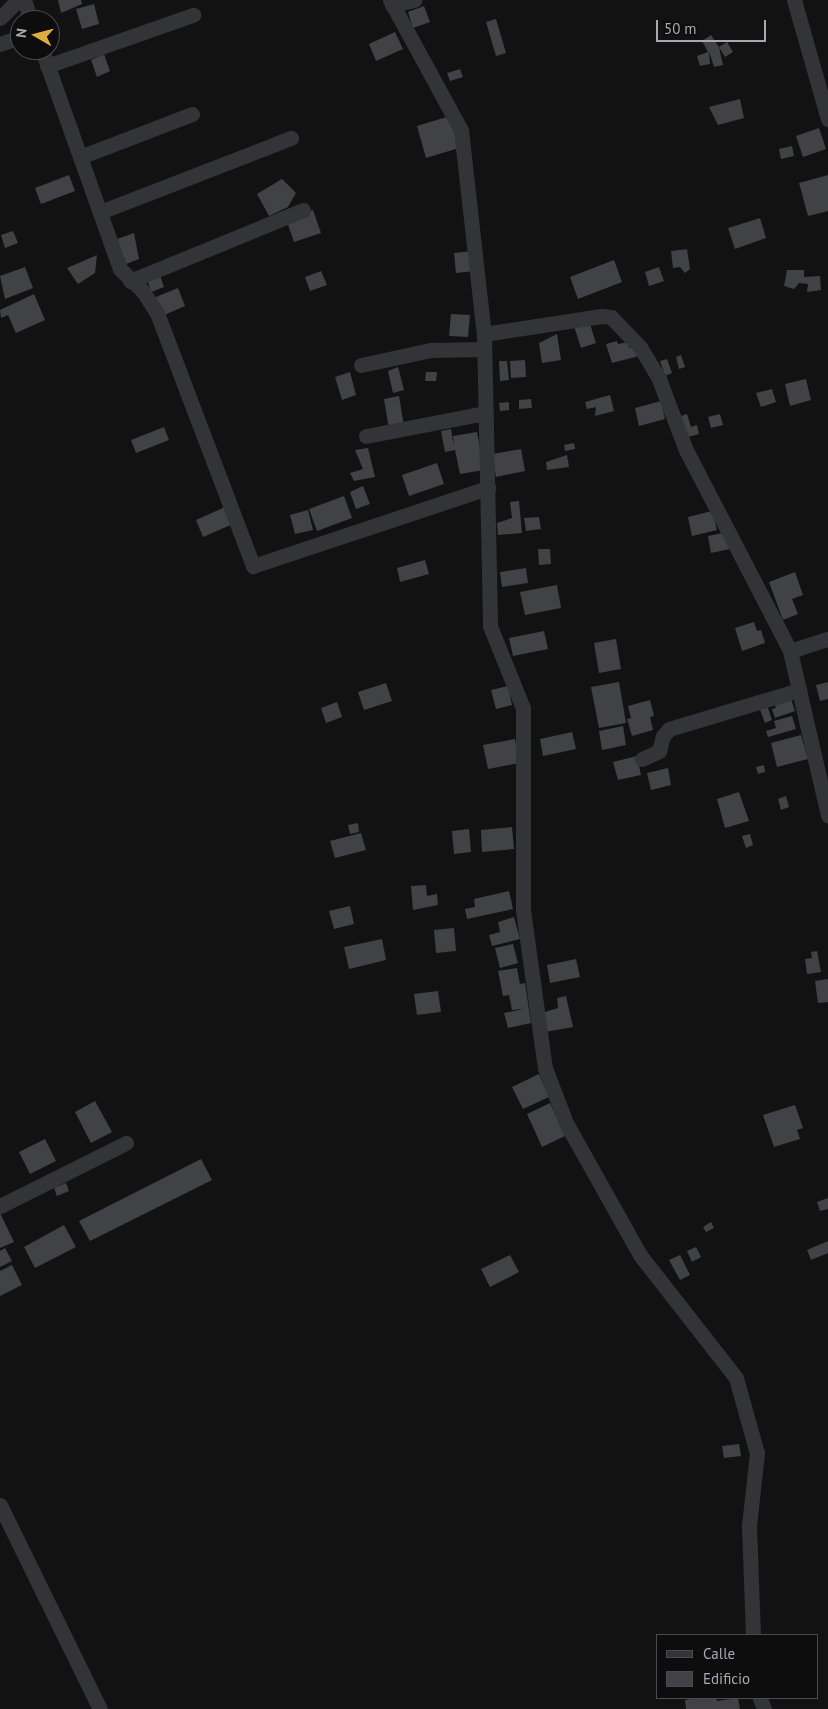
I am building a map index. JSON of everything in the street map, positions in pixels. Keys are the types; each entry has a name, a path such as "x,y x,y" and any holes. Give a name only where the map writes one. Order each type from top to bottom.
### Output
{"street":[{"path":"0,18 18,0"},
{"path":"414,0 391,3 461,130 484,334 490,626 523,708 523,910 546,1068 566,1123 640,1255 736,1378 757,1454 749,1526 753,1634"},
{"path":"794,0 828,119"},
{"path":"48,66 193,15"},
{"path":"46,60 120,269 130,281 142,290 157,313 253,566 488,488"},
{"path":"80,157 192,114"},
{"path":"100,212 291,138"},
{"path":"130,281 303,210"},
{"path":"484,334 602,316 611,317 640,347 659,379 686,450 790,651 828,816"},
{"path":"361,365 431,350 484,349"},
{"path":"366,436 486,413"},
{"path":"790,651 828,639"},
{"path":"642,759 659,751 663,736 669,729 799,690"},
{"path":"0,1206 126,1143"},
{"path":"0,1505 100,1709"}],"building":[{"path":"58,0 81,0 82,4 61,13"},
{"path":"94,4 99,24 82,29 76,9"},
{"path":"424,6 430,22 413,28 408,12"},
{"path":"496,19 506,53 496,56 486,22"},
{"path":"395,32 403,49 376,61 369,44"},
{"path":"711,35 719,47 723,65 714,67 709,51 710,64 700,66 697,56 708,52 702,41"},
{"path":"727,42 733,52 725,57 719,47"},
{"path":"104,54 110,71 97,77 91,60"},
{"path":"460,69 463,77 450,81 447,73"},
{"path":"740,99 744,118 718,125 709,107"},
{"path":"450,116 459,148 426,158 417,126"},
{"path":"819,128 826,149 803,157 796,136"},
{"path":"792,146 794,156 781,159 779,149"},
{"path":"69,175 75,191 41,204 35,188"},
{"path":"828,175 828,211 808,216 799,183"},
{"path":"282,179 296,193 288,207 269,216 257,194"},
{"path":"313,210 321,233 294,242 286,219"},
{"path":"760,218 766,238 735,249 728,228"},
{"path":"13,231 18,243 5,248 1,235"},
{"path":"134,233 139,259 126,264 117,239"},
{"path":"687,249 690,269 685,273 680,267 673,268 671,251"},
{"path":"472,251 475,271 456,273 454,253"},
{"path":"97,255 95,273 78,284 67,268"},
{"path":"614,260 622,282 578,299 570,277"},
{"path":"25,267 33,288 5,299 0,276"},
{"path":"659,267 664,281 649,286 645,272"},
{"path":"787,270 804,270 804,277 820,276 821,290 807,292 808,284 799,283 794,289 784,286"},
{"path":"321,271 327,285 310,291 305,277"},
{"path":"160,275 164,287 151,292 147,279"},
{"path":"178,288 185,306 162,316 151,299"},
{"path":"34,294 45,320 16,333 8,315 1,318 0,310"},
{"path":"451,314 470,315 468,337 449,336"},
{"path":"589,321 596,343 581,348 574,326"},
{"path":"557,334 561,360 542,363 539,343"},
{"path":"617,341 618,344 628,342 629,348 637,346 639,356 612,363 606,344"},
{"path":"681,355 685,367 679,369 676,357"},
{"path":"667,359 672,373 665,376 660,361"},
{"path":"525,360 526,377 511,378 510,361"},
{"path":"499,361 507,361 509,380 500,381"},
{"path":"398,367 404,390 393,393 388,371"},
{"path":"350,372 356,395 342,400 335,377"},
{"path":"426,372 437,372 436,381 425,381"},
{"path":"806,379 811,400 790,406 785,384"},
{"path":"772,389 776,402 761,407 756,393"},
{"path":"610,395 614,411 595,416 596,407 587,409 585,402"},
{"path":"399,396 404,426 389,429 384,399"},
{"path":"531,399 532,408 519,409 519,400"},
{"path":"661,401 665,419 639,426 635,408"},
{"path":"509,402 509,410 500,411 499,403"},
{"path":"687,414 691,427 697,425 699,434 684,438 678,417"},
{"path":"720,414 723,425 711,428 708,417"},
{"path":"164,427 169,440 136,453 131,440"},
{"path":"451,429 454,447 453,436 477,432 484,470 460,474 455,450 445,452 441,431"},
{"path":"574,443 575,449 565,451 564,445"},
{"path":"368,448 375,477 354,481 350,473 363,469 355,450"},
{"path":"521,449 525,471 496,477 492,454"},
{"path":"567,455 569,467 547,470 546,462"},
{"path":"437,463 444,484 409,496 402,475"},
{"path":"363,486 370,504 356,509 350,492"},
{"path":"344,496 352,518 317,531 309,509"},
{"path":"519,501 522,533 498,535 497,523 512,518 510,502"},
{"path":"225,507 233,524 203,537 196,520"},
{"path":"308,510 313,530 295,534 290,515"},
{"path":"712,511 717,530 692,536 688,517"},
{"path":"539,517 541,529 526,531 524,518"},
{"path":"727,532 730,549 711,553 708,536"},
{"path":"538,549 550,549 551,564 539,565"},
{"path":"425,560 429,574 400,582 397,568"},
{"path":"526,568 528,583 502,587 500,572"},
{"path":"795,572 803,595 792,599 798,614 783,620 769,582"},
{"path":"557,585 561,608 525,615 520,592"},
{"path":"754,622 757,631 761,630 765,643 742,651 735,628"},
{"path":"544,631 548,649 513,656 509,638"},
{"path":"616,639 621,669 599,673 594,643"},
{"path":"619,682 626,723 599,728 591,687"},
{"path":"828,682 828,699 820,701 816,685"},
{"path":"386,683 392,701 364,710 358,692"},
{"path":"508,686 512,705 496,709 491,690"},
{"path":"790,696 795,711 775,718 772,709 776,708 774,702"},
{"path":"650,700 654,716 650,717 653,730 632,736 627,719 631,718 628,706"},
{"path":"337,702 342,717 326,723 321,708"},
{"path":"766,702 772,720 765,723 758,704"},
{"path":"792,716 796,729 768,737 766,731 776,728 774,721"},
{"path":"623,726 626,745 602,750 599,731"},
{"path":"572,732 576,749 543,756 540,739"},
{"path":"801,735 808,759 777,767 771,743"},
{"path":"515,739 519,763 488,769 483,745"},
{"path":"637,756 641,775 618,780 613,762"},
{"path":"764,765 765,772 758,774 756,767"},
{"path":"668,768 671,785 651,790 647,773"},
{"path":"739,792 749,821 725,828 717,799"},
{"path":"786,796 789,807 781,810 778,799"},
{"path":"358,823 359,832 350,834 348,825"},
{"path":"512,827 514,849 482,852 481,830"},
{"path":"469,829 471,852 454,854 452,831"},
{"path":"361,833 366,850 335,858 330,841"},
{"path":"750,834 753,845 746,848 742,836"},
{"path":"426,885 427,896 437,894 438,905 413,910 411,886"},
{"path":"509,891 513,909 467,919 465,909 475,907 474,899"},
{"path":"350,906 354,924 334,929 329,911"},
{"path":"514,917 520,939 492,946 489,935 500,932 498,922"},
{"path":"454,928 456,951 436,953 434,930"},
{"path":"382,939 386,960 349,969 344,947"},
{"path":"513,944 518,963 500,968 495,948"},
{"path":"817,951 821,972 807,974 805,959 812,958 811,952"},
{"path":"576,959 580,977 550,983 547,965"},
{"path":"517,968 520,984 525,983 531,1023 508,1028 504,1013 524,1009 512,1010 509,995 503,996 498,971"},
{"path":"828,979 828,1002 818,1003 815,981"},
{"path":"438,991 441,1012 417,1015 414,994"},
{"path":"566,996 573,1027 545,1032 542,1013 558,1008 557,998"},
{"path":"539,1074 549,1097 523,1109 512,1087"},
{"path":"95,1101 112,1132 91,1143 75,1112"},
{"path":"550,1103 565,1136 542,1147 527,1114"},
{"path":"795,1105 803,1128 797,1130 800,1139 774,1147 763,1115"},
{"path":"45,1139 56,1161 30,1174 19,1152"},
{"path":"201,1159 212,1180 90,1241 79,1221"},
{"path":"66,1183 69,1191 57,1196 54,1188"},
{"path":"828,1198 828,1209 820,1211 817,1202"},
{"path":"0,1213 14,1242 0,1248"},
{"path":"711,1222 714,1228 706,1232 703,1227"},
{"path":"64,1225 76,1247 35,1268 24,1247"},
{"path":"828,1241 828,1253 811,1260 807,1250"},
{"path":"696,1247 701,1257 692,1262 687,1251"},
{"path":"5,1248 12,1261 0,1267 0,1251"},
{"path":"510,1255 519,1272 490,1287 481,1269"},
{"path":"680,1255 690,1275 680,1280 669,1260"},
{"path":"12,1265 22,1285 0,1296 0,1271"},
{"path":"739,1444 741,1456 724,1458 722,1446"},
{"path":"716,1699 717,1701 738,1699 740,1709 686,1709 685,1700"}]}
